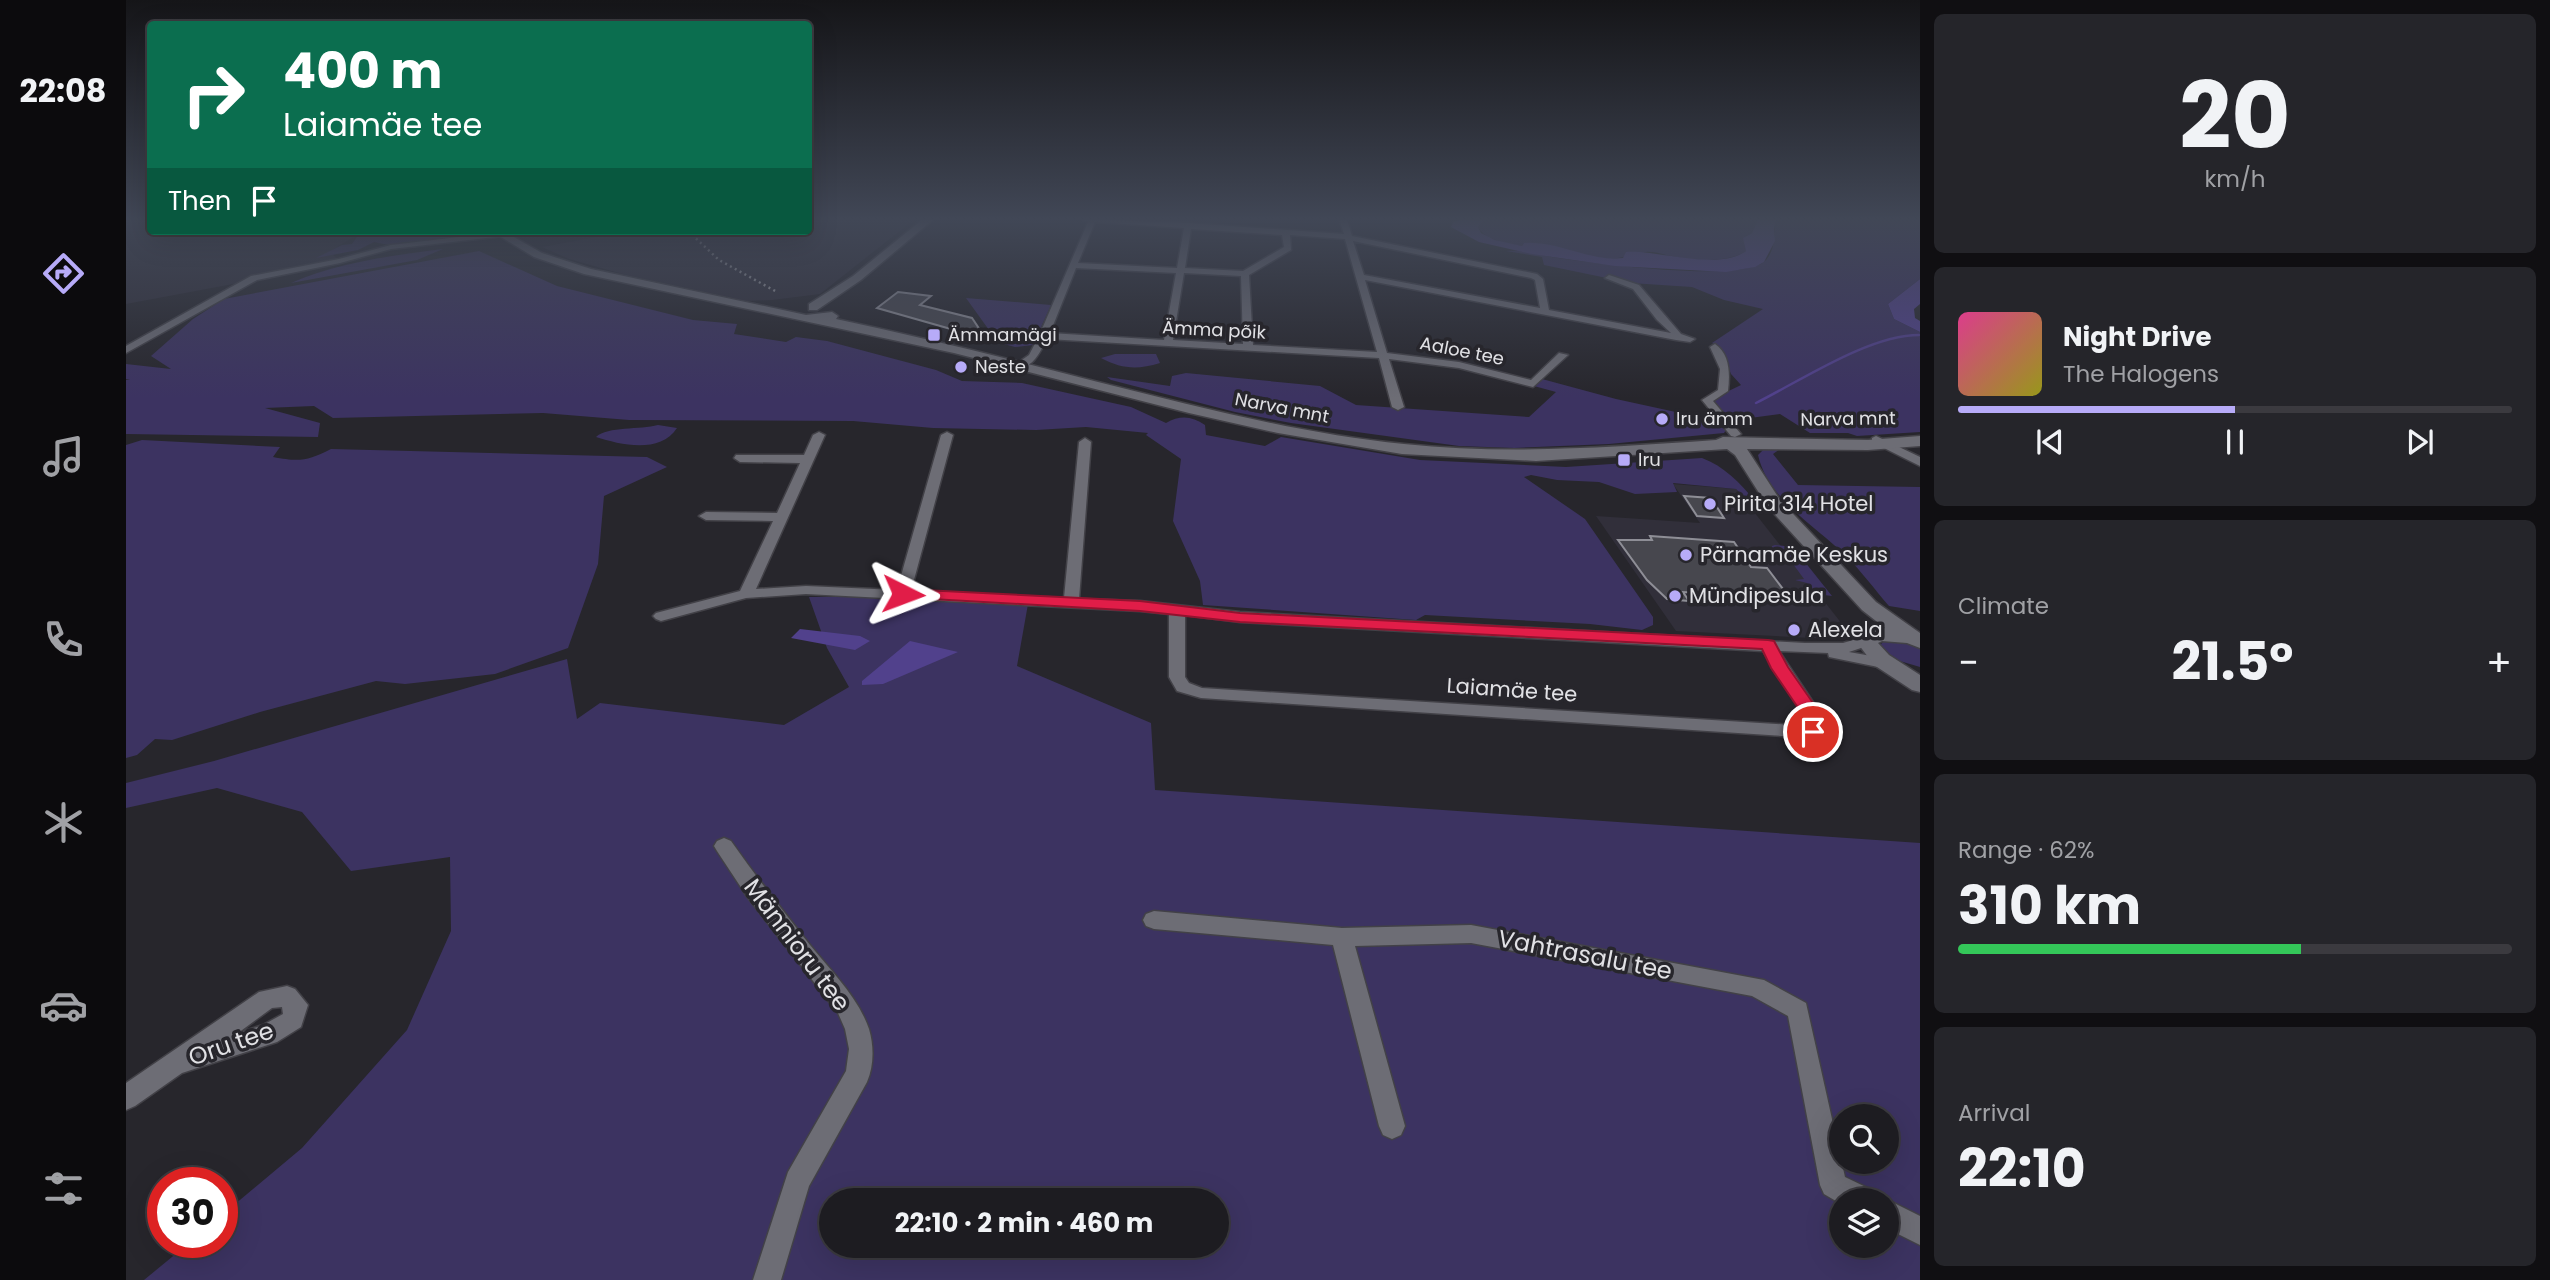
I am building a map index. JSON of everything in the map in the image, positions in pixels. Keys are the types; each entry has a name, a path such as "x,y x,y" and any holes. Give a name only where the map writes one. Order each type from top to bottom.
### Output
{"main road":[{"name":"Narva mnt","path":"618,279 760,310 833,311 846,320 955,349"},
{"path":"833,311 833,302 859,279"},
{"path":"856,281 848,306 860,320 902,333"},
{"path":"805,311 856,281"},
{"name":"Narva mnt","path":"805,311 820,319 955,349 1238,419 1402,449 1496,456 1659,449 1734,439 1781,444 1880,442 1920,438"},
{"name":"Narva mnt","path":"820,319 833,311"},
{"name":"Narva mnt","path":"1609,451 1700,439 1880,442"},
{"path":"1761,488 1754,470 1734,439 1727,447 1728,452 1831,566 1881,617 1920,642"},
{"path":"1754,470 1752,450 1781,444"},
{"path":"1659,449 1705,450 1727,456 1736,462"},
{"path":"1831,566 1873,632 1869,648 1920,685"},
{"path":"1873,632 1898,635 1920,642"},
{"path":"1890,664 1920,673"}],"street":[{"path":"126,350 253,279"},
{"path":"1020,366 1033,357 1068,279"},
{"path":"1168,343 1180,279"},
{"path":"1245,279 1248,347"},
{"path":"1362,279 1398,407"},
{"path":"1371,279 1690,339"},
{"path":"1539,279 1545,312"},
{"path":"1611,279 1636,287 1660,318 1677,334 1676,337"},
{"name":"Ämma põik","path":"1044,336 1383,355"},
{"path":"1715,347 1725,369 1723,391 1707,400 1734,439"},
{"name":"Aaloe tee","path":"1383,355 1459,365 1533,384 1563,355"},
{"path":"746,594 819,435"},
{"path":"903,594 947,435"},
{"path":"1071,602 1085,442"},
{"path":"1880,442 1920,462"},
{"path":"740,458 808,459"},
{"path":"706,516 782,517"},
{"path":"662,616 746,594 806,590 1071,602 1240,617 1805,648 1844,648 1873,632"},
{"name":"Laiamäe tee","path":"1177,610 1177,677 1183,687 1201,693 1813,732 1818,723 1780,668 1768,645"},
{"path":"1805,648 1890,664"},
{"name":"Männioru tee","path":"724,846 753,889 846,1006 857,1029 861,1049 858,1074 797,1181 767,1280"},
{"name":"Vahtrasalu tee","path":"1154,920 1342,937 1471,933 1756,987 1798,1010 1833,1185 1839,1188"},
{"path":"1342,937 1392,1126"},
{"name":"Oru tee","path":"126,1098 174,1064"},
{"path":"1899,1220 1920,1231"}],"shaded area":[{"path":"126,279 262,279 126,304"},
{"path":"332,279 541,279 557,286 693,320 737,324 734,334 786,342 796,337 827,341 936,370 962,381 1022,383 1131,407 1166,423 1191,418 1205,425 1206,435 1265,446 1281,437 1420,460 1566,467 1702,458 1731,476 1755,501 1749,502 1736,489 1673,483 1677,492 1635,494 1599,482 1557,480 1531,475 1524,477 1585,519 1653,617 1653,625 1642,630 1590,624 1425,615 1416,620 1203,605 1200,581 1173,521 1181,459 1146,435 1148,433 1086,427 1036,430 933,428 853,421 629,420 543,413 333,418 314,406 265,408 320,423 318,437 126,434 126,380 130,380 126,379 126,364 171,369 151,356 193,319 224,299"},
{"path":"643,279 839,279 820,294 747,301"},
{"path":"1610,279 1920,279 1888,304 1894,319 1920,332 1920,432 1857,436 1848,433 1810,433 1780,414 1750,418 1735,426 1710,400 1741,385 1731,374 1721,348 1712,343 1763,309 1724,300 1692,287 1631,283"},
{"path":"1920,279 1920,304 1914,309 1915,318 1920,321 1920,332 1894,319 1888,304"},
{"path":"966,298 1051,305 1033,345 1015,347 993,341 994,337"},
{"path":"1115,354 1156,354 1160,363 1130,367 1101,358"},
{"path":"1186,373 1320,386 1356,405 1529,417 1556,392 1534,386 1542,379 1616,399 1717,421 1726,430 1724,433 1609,444 1514,448 1459,446 1291,423 1235,412 1107,377 1170,386 1172,376"},
{"path":"658,425 677,428 661,442 650,444 628,445 596,437 608,431"},
{"path":"142,440 280,447 273,457 290,460 309,458 331,449 647,457 667,467 604,496 598,564 568,648 495,674 405,684 376,681 260,712 172,740 155,739 137,755 126,758 126,445"},
{"path":"1783,447 1773,454 1798,485 1920,487 1920,611 1889,606 1846,556 1782,499 1763,471 1758,455 1764,449"},
{"path":"1673,484 1736,489 1846,629 1831,639 1676,631 1596,516 1700,523"},
{"path":"1772,546 1793,547 1832,596 1816,594 1807,583 1795,580 1804,579 1785,553 1772,551"},
{"path":"905,596 1028,604 1017,666 1151,723 1155,790 1920,843 1920,1280 144,1280 171,1258 238,1258 238,1202 302,1148 407,1030 451,931 450,857 351,871 302,812 217,788 126,808 126,783 214,761 567,659 577,719 600,703 784,725 849,687 827,648 809,597"},
{"path":"800,629 860,636 870,641 855,650 791,638"},
{"path":"910,641 958,652 883,684 862,685 862,681"},
{"path":"1884,641 1909,643 1920,648 1920,667 1893,659 1879,646"}],"building":[{"path":"898,292 931,296 920,305 972,318 986,339 877,308"},
{"name":"Pirita 314 Hotel","path":"1684,496 1711,498 1724,518 1697,516"},
{"name":"Pärnamäe Keskus","path":"1650,536 1734,542 1751,567 1767,568 1789,597 1683,592 1689,601 1667,599 1647,580 1618,540 1652,540"}],"waterway":[{"path":"1756,403 1858,350 1879,342 1919,335"}],"railway":[{"path":"753,279 777,292"}],"place":[{"name":"Ämmamägi","path":"934,335"},
{"name":"Neste","path":"961,367"},
{"name":"Iru ämm","path":"1662,419"},
{"name":"Iru","path":"1624,460"},
{"name":"Pirita 314 Hotel","path":"1710,504"},
{"name":"Pärnamäe Keskus","path":"1686,555"},
{"name":"Mündipesula","path":"1675,596"},
{"name":"Alexela","path":"1794,630"}],"route":[{"path":"903,594 1140,606 1240,617 1768,645 1780,668 1818,723 1813,732"}]}
